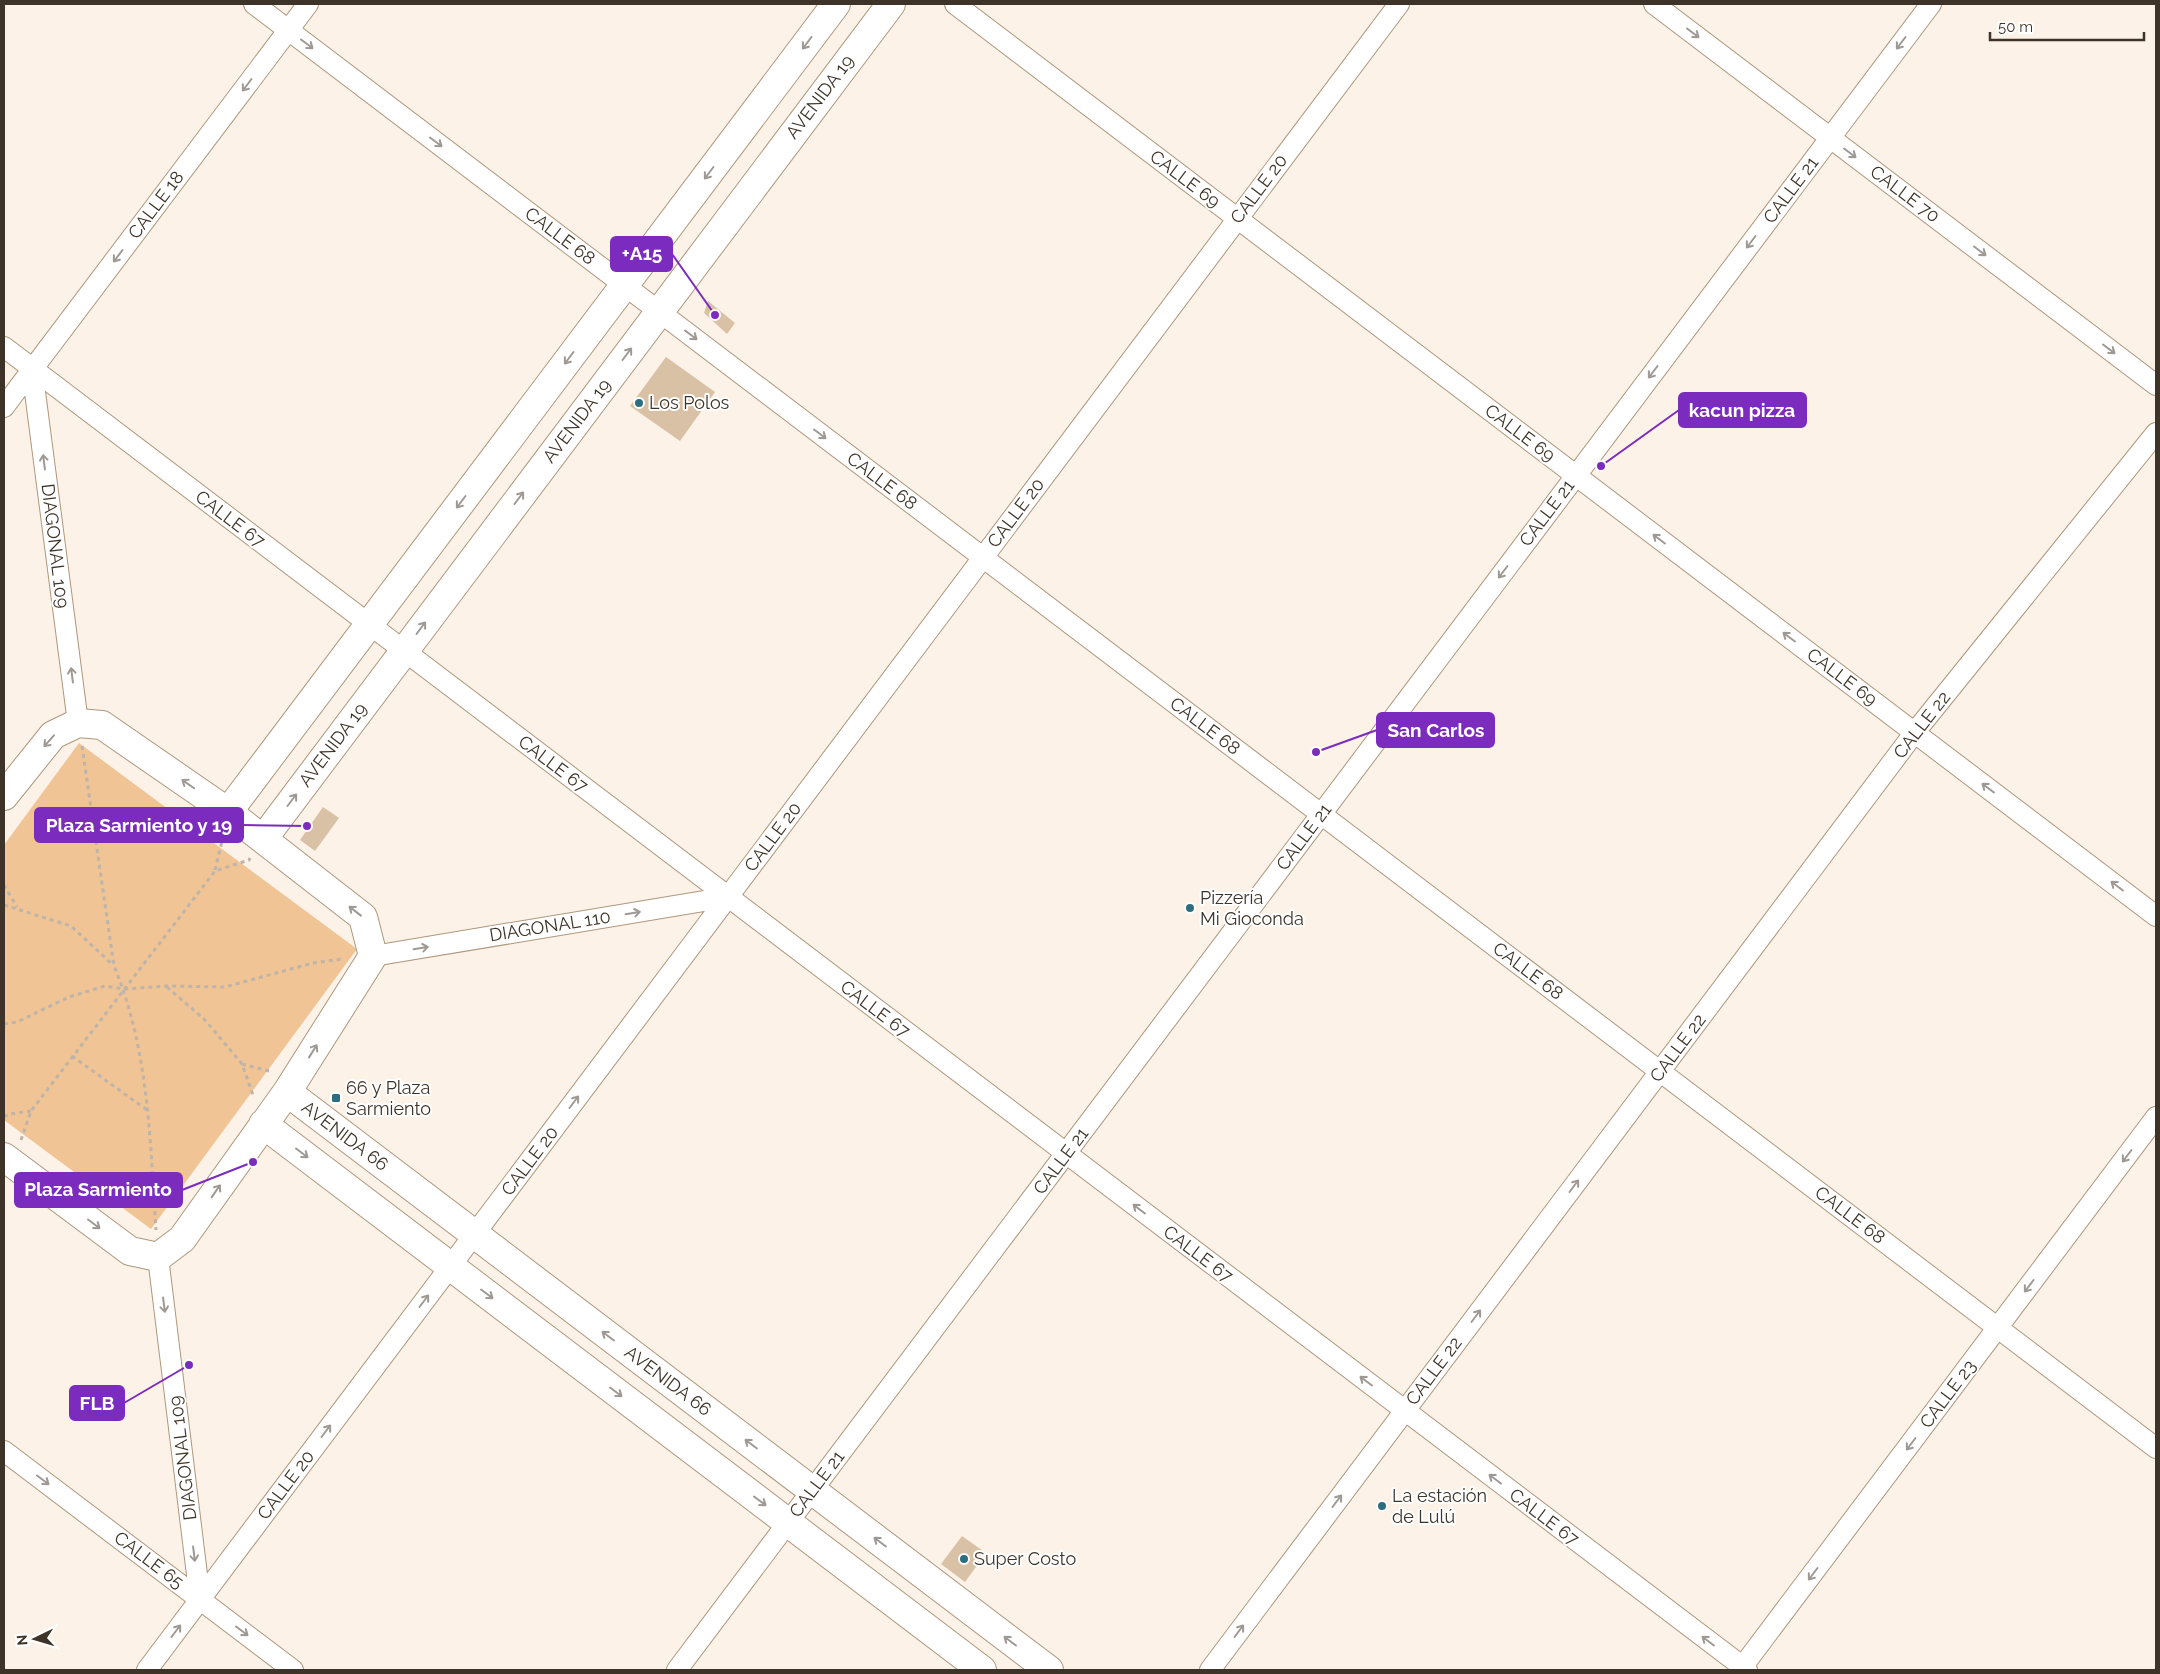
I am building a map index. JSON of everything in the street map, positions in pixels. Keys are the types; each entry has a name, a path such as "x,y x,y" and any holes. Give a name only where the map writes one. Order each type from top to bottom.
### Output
{"main road":[{"path":"228,812 836,4"},
{"name":"AVENIDA 19","path":"263,839 891,4"},
{"path":"4,796 54,735 78,723 102,725 228,812 362,917 373,956 287,1092 182,1239 158,1257 130,1251 7,1166"},
{"name":"AVENIDA 66","path":"287,1092 1049,1670"},
{"path":"263,1124 982,1670"}],"street":[{"name":"CALLE 68","path":"254,4 2156,1448"},
{"name":"CALLE 18","path":"4,407 308,4"},
{"name":"CALLE 69","path":"955,4 2156,916"},
{"name":"CALLE 20","path":"147,1670 1399,4"},
{"name":"CALLE 70","path":"1654,4 2156,385"},
{"name":"CALLE 21","path":"678,1670 1931,4"},
{"name":"CALLE 67","path":"4,347 1743,1669"},
{"name":"DIAGONAL 109","path":"32,369 78,723"},
{"name":"CALLE 22","path":"1210,1670 1915,732 2156,433"},
{"name":"DIAGONAL 110","path":"373,956 728,897"},
{"name":"CALLE 23","path":"1743,1669 2156,1117"},
{"name":"DIAGONAL 109","path":"158,1257 200,1599"},
{"name":"CALLE 65","path":"4,1451 293,1670"}],"path":[{"path":"78,723 114,966 124,989 139,1052 147,1110 158,1257"},
{"path":"7,1166 31,1111 215,871 228,812"},
{"path":"215,871 249,860 263,839"},
{"path":"4,885 17,908"},
{"path":"4,905 71,926 114,966"},
{"path":"4,1024 17,1022 68,998 105,986 124,989 166,986 225,987 314,963 373,956"},
{"path":"166,986 205,1020 242,1064 263,1124"},
{"path":"72,1056 147,1110"},
{"path":"242,1064 272,1071 287,1092"},
{"path":"4,1117 9,1114 31,1111"}],"shaded area":[{"path":"79,743 357,949 151,1229 4,1120 4,845"}],"building":[{"path":"708,301 735,323 727,334 704,313"},
{"path":"666,357 715,392 680,441 630,406"},
{"path":"323,807 339,818 315,851 300,840"},
{"name":"Super Costo","path":"962,1536 986,1553 965,1582 941,1564"}],"place":[{"name":"+A15","path":"715,315"},
{"name":"Los Polos","path":"639,403"},
{"name":"kacun pizza","path":"1601,466"},
{"name":"San Carlos","path":"1316,752"},
{"name":"Plaza Sarmiento y 19","path":"307,826"},
{"name":"Pizzería Mi Gioconda","path":"1190,908"},
{"name":"66 y Plaza Sarmiento","path":"336,1098"},
{"name":"Plaza Sarmiento","path":"253,1162"},
{"name":"FLB","path":"189,1365"},
{"name":"La estación de Lulú","path":"1382,1506"},
{"name":"Super Costo","path":"964,1559"}]}
